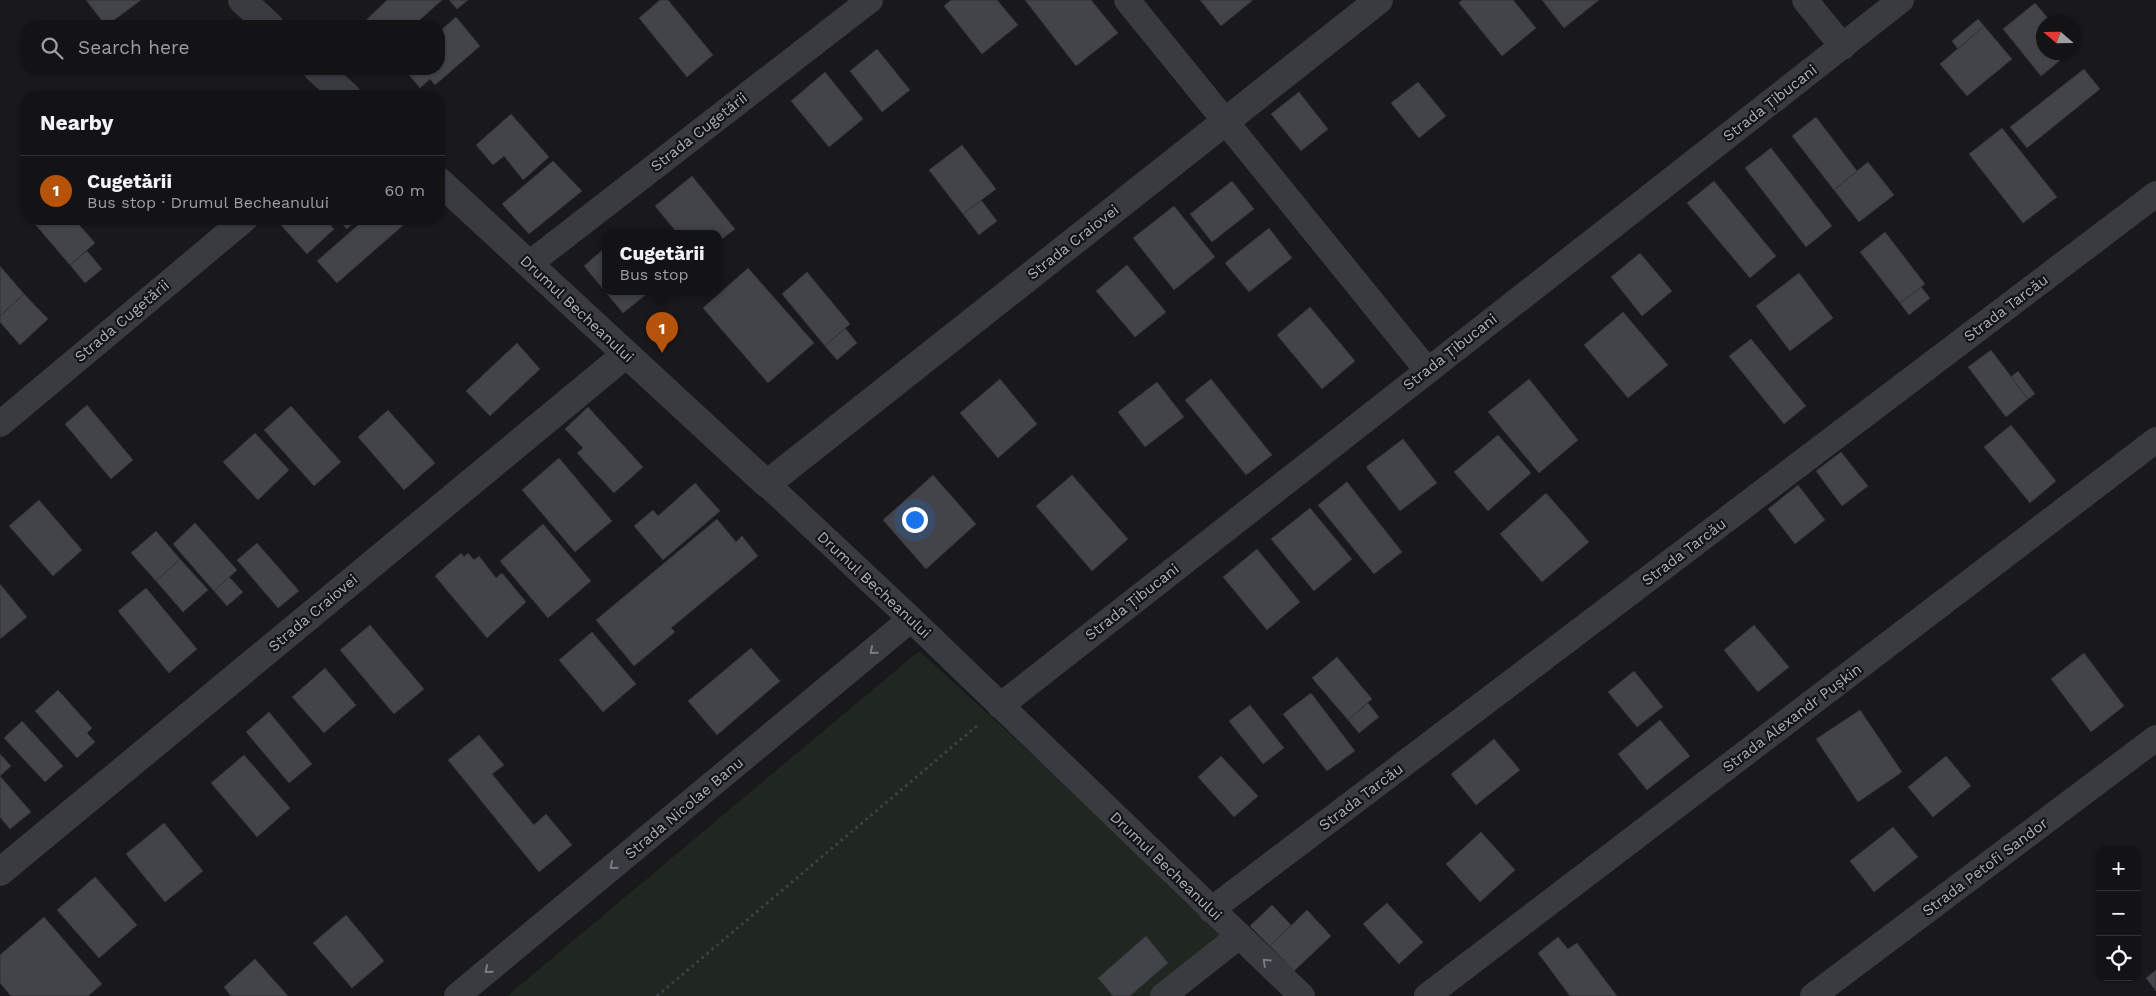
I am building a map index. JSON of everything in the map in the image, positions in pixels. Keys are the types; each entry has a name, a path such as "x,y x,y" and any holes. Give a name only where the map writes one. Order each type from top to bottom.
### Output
{"street":[{"path":"242,0 264,20"},
{"name":"Strada Cugetării","path":"529,264 870,0"},
{"path":"1127,0 1427,370"},
{"name":"Strada Craiovei","path":"767,484 1379,0"},
{"path":"1805,0 1842,47"},
{"name":"Strada Țibucani","path":"1000,706 1901,0"},
{"path":"324,75 340,90"},
{"name":"Drumul Becheanului","path":"445,187 911,619 1302,996"},
{"name":"Strada Tarcău","path":"1211,910 2156,194"},
{"name":"Strada Cugetării","path":"0,424 238,225"},
{"name":"Strada Craiovei","path":"0,872 625,355"},
{"name":"Strada Alexandr Pușkin","path":"1427,996 2156,440"},
{"name":"Strada Nicolae Banu","path":"456,996 911,619"},
{"name":"Strada Petofi Sandor","path":"1813,996 2156,738"},
{"path":"1163,996 1239,936"}],"path":[{"path":"658,996 972,730"}],"shaded area":[{"path":"919,651 1234,938 1159,996 507,996"}],"building":[{"path":"86,0 141,0 114,20 101,20"},
{"path":"387,0 442,0 420,20 366,20"},
{"path":"449,0 468,0 457,9"},
{"path":"660,0 668,0 713,55 687,77 639,18"},
{"path":"951,0 997,0 1018,25 982,54 944,6"},
{"path":"1025,0 1091,0 1118,33 1076,66"},
{"path":"1200,0 1253,0 1221,26"},
{"path":"1462,0 1513,0 1536,28 1502,56 1459,3"},
{"path":"1542,0 1599,0 1564,28"},
{"path":"2035,3 2045,15 2036,15 2036,60 2060,60 2041,76 2003,29"},
{"path":"456,17 480,46 435,85 430,79 420,88 409,75 445,75 445,27"},
{"path":"1978,19 1984,26 1958,49 1952,41"},
{"path":"1984,26 2012,59 1967,96 1940,64"},
{"path":"877,49 910,90 882,112 850,71"},
{"path":"2084,69 2100,89 2027,148 2010,127"},
{"path":"825,72 863,119 829,147 791,101"},
{"path":"1418,82 1446,116 1419,138 1391,103"},
{"path":"1299,92 1328,129 1301,151 1271,114"},
{"path":"511,114 549,157 523,180 504,156 493,165 476,145"},
{"path":"1816,117 1857,171 1834,190 1792,136"},
{"path":"2002,128 2057,197 2023,223 1969,154"},
{"path":"962,145 996,189 963,214 929,170"},
{"path":"1771,148 1832,226 1806,247 1745,168"},
{"path":"553,161 582,191 529,234 502,204"},
{"path":"1868,162 1894,195 1859,222 1834,190"},
{"path":"692,176 735,229 722,239 722,230 675,230 655,206"},
{"path":"1232,181 1254,209 1212,242 1190,214"},
{"path":"1714,181 1776,256 1750,278 1687,203"},
{"path":"981,200 997,221 979,235 963,214"},
{"path":"1174,206 1215,257 1174,290 1133,238"},
{"path":"36,225 79,225 95,243 70,265"},
{"path":"281,225 330,225 334,229 307,254"},
{"path":"343,225 351,225 347,229"},
{"path":"358,225 403,225 337,283 317,261"},
{"path":"1269,228 1292,258 1249,292 1225,263"},
{"path":"1885,232 1925,284 1900,303 1860,252"},
{"path":"602,250 602,288 584,266"},
{"path":"87,251 102,269 85,283 70,265"},
{"path":"1640,253 1672,291 1642,316 1611,277"},
{"path":"1127,265 1166,312 1135,337 1096,291"},
{"path":"0,266 24,294 0,316"},
{"path":"748,268 814,343 768,383 703,308 718,295 722,295 722,291"},
{"path":"807,272 850,324 825,346 782,294"},
{"path":"1799,273 1833,318 1790,351 1756,306"},
{"path":"1921,287 1930,298 1909,315 1900,303"},
{"path":"24,294 48,319 20,345 0,322 0,316"},
{"path":"608,295 645,295 623,313"},
{"path":"1310,307 1355,361 1322,389 1277,335"},
{"path":"1623,312 1668,365 1628,398 1584,345"},
{"path":"845,328 857,343 837,360 825,346"},
{"path":"1751,339 1806,406 1784,424 1729,356"},
{"path":"517,343 540,369 490,416 466,391"},
{"path":"1991,350 2028,399 2006,417 1968,367"},
{"path":"2018,371 2035,394 2028,399 2011,377"},
{"path":"1000,379 1037,424 998,458 960,413"},
{"path":"1211,379 1272,455 1246,475 1185,400"},
{"path":"1529,379 1578,440 1539,473 1488,412"},
{"path":"1157,382 1184,417 1145,447 1118,412"},
{"path":"87,405 133,460 111,479 65,424"},
{"path":"291,406 341,462 314,486 264,430"},
{"path":"588,407 643,467 614,493 577,453 583,448 565,429"},
{"path":"388,410 435,463 404,490 358,437"},
{"path":"2011,425 2056,481 2030,503 1984,447"},
{"path":"255,433 289,470 258,500 223,462"},
{"path":"1498,435 1531,473 1488,511 1454,472"},
{"path":"1403,439 1437,483 1400,511 1366,467"},
{"path":"1841,452 1868,486 1842,506 1816,471"},
{"path":"559,458 612,521 575,552 522,490"},
{"path":"933,475 976,524 926,569 883,520"},
{"path":"1072,475 1128,539 1092,571 1036,506"},
{"path":"1347,482 1402,552 1374,574 1318,505"},
{"path":"695,483 720,511 663,560 634,526 653,510 658,516"},
{"path":"1798,485 1825,520 1795,544 1768,509"},
{"path":"1546,493 1589,542 1542,582 1500,534"},
{"path":"39,500 82,550 53,576 9,526"},
{"path":"1310,508 1352,559 1314,591 1271,539"},
{"path":"717,519 736,542 742,536 758,556 671,628 675,632 634,666 596,620"},
{"path":"195,523 237,570 214,591 173,544"},
{"path":"543,524 591,581 548,618 500,561"},
{"path":"156,531 180,559 156,581 131,553"},
{"path":"257,543 299,591 278,608 237,560"},
{"path":"1257,549 1300,602 1267,630 1223,577"},
{"path":"461,553 464,557 468,553 474,560 479,556 496,578 502,573 526,602 487,638 435,576"},
{"path":"180,559 208,590 183,612 156,581"},
{"path":"229,577 243,592 227,606 214,591"},
{"path":"0,584 27,617 0,639"},
{"path":"146,588 197,649 169,673 118,611"},
{"path":"370,625 424,689 394,714 340,650"},
{"path":"1754,625 1789,667 1758,692 1724,650"},
{"path":"592,632 636,684 603,712 559,660"},
{"path":"751,648 780,681 717,735 688,701"},
{"path":"2084,653 2124,706 2091,732 2051,679"},
{"path":"1337,657 1372,699 1348,720 1312,678"},
{"path":"325,668 356,705 324,733 292,697"},
{"path":"1634,671 1663,707 1637,727 1608,692"},
{"path":"58,690 92,728 87,733 95,742 77,758 35,711"},
{"path":"1311,693 1355,751 1327,771 1283,714"},
{"path":"1368,703 1379,717 1359,733 1348,720"},
{"path":"1250,705 1284,748 1263,764 1229,721"},
{"path":"1860,710 1902,772 1858,802 1816,739"},
{"path":"269,712 312,764 289,783 246,732"},
{"path":"1660,720 1690,756 1647,790 1618,754"},
{"path":"22,721 63,766 45,782 4,738"},
{"path":"479,735 504,765 492,774 534,825 546,814 572,845 539,872 448,760"},
{"path":"1494,739 1520,770 1476,805 1451,774"},
{"path":"0,754 11,766 0,776"},
{"path":"244,755 290,808 257,837 211,783"},
{"path":"1221,756 1258,796 1234,817 1198,777"},
{"path":"1946,756 1971,786 1933,817 1908,787"},
{"path":"0,776 31,812 10,829 0,817"},
{"path":"164,823 203,871 165,902 126,854"},
{"path":"1893,827 1918,857 1874,892 1850,861"},
{"path":"1481,832 1515,870 1480,902 1446,864"},
{"path":"95,877 137,925 99,958 57,910"},
{"path":"1387,903 1423,942 1399,964 1363,924"},
{"path":"1272,905 1291,925 1270,946 1250,926"},
{"path":"1307,910 1331,936 1294,971 1270,946"},
{"path":"346,915 384,961 352,988 313,943"},
{"path":"44,917 102,984 88,996 11,996 0,983 0,955"},
{"path":"1146,936 1168,963 1130,996 1113,996 1098,978"},
{"path":"1558,937 1568,949 1577,943 1617,996 1570,996 1538,953"},
{"path":"255,959 288,996 231,996 224,987"},
{"path":"2156,970 2156,991 2146,978"}],"place":[{"name":"Cugetării","path":"662,353"}]}
